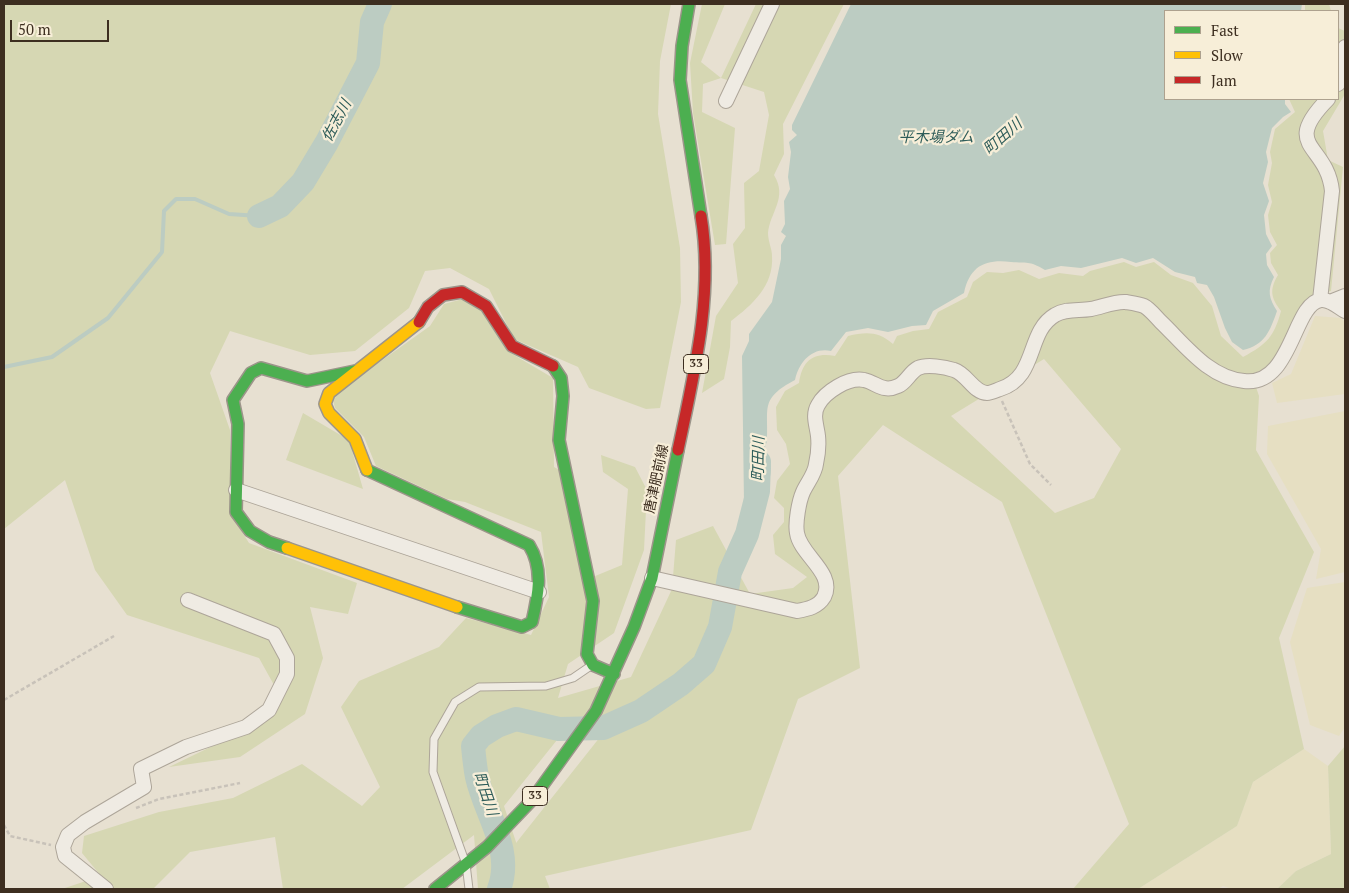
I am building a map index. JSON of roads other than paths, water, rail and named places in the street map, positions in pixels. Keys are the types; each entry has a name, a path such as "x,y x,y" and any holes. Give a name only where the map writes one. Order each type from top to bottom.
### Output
{"street":[{"name":"唐津肥前線","path":"435,889 487,847 505,829 532,800 562,760 596,711 614,674 652,578 699,348 704,291 705,240 680,80 682,46 689,4"},
{"path":"726,101 772,4"},
{"path":"1339,82 1343,74 1345,47"},
{"path":"1325,301 1332,190 1330,177 1324,162 1311,150 1306,141 1306,127 1314,113 1327,100"},
{"path":"355,372 307,381 261,368 251,373 233,400 238,424 236,512 250,531 269,542 416,594 522,626 532,622 539,592 536,554 529,545 367,472 356,439 329,413 325,404 329,393 416,326 428,308 443,295 462,292 486,306 512,346 554,366 561,378 563,396 559,440 594,601 587,654 593,665 614,674"},
{"path":"652,578 797,611 808,609 820,603 826,592 822,572 801,544 797,532 802,495 816,467 818,438 815,416 818,405 832,390 851,381 864,380 883,389 899,386 918,368 930,366 955,370 979,390 987,393 1010,386 1023,374 1043,327 1054,315 1068,310 1089,309 1123,302 1145,307 1209,368 1230,380 1248,382 1262,378 1278,367 1306,312 1313,303 1345,296"},
{"path":"1325,301 1345,311"},
{"path":"236,490 539,592"},
{"path":"106,889 65,856 63,847 68,835 85,822 144,787 141,769 186,747 246,727 269,710 287,674 287,658 274,634 188,600"}],"lane":[{"path":"469,889 466,864 433,772 434,739 455,702 479,687 546,686 573,678 593,665"}],"water":[{"name":"平木場ダム","path":"851,4 1302,4 1301,10 1164,10 1164,100 1285,100 1285,104 1291,112 1272,128 1266,152 1268,162 1263,183 1269,201 1264,215 1266,234 1272,246 1266,254 1267,265 1274,277 1270,286 1270,294 1277,311 1272,325 1262,341 1243,350 1232,342 1214,297 1207,285 1197,283 1195,277 1175,272 1153,258 1136,263 1122,258 1081,268 1061,266 1045,270 1028,263 1002,261 986,263 970,276 964,293 933,311 926,325 912,326 888,332 868,328 846,332 831,351 818,351 807,357 800,367 795,380 776,393 768,405 765,449 771,471 766,487 761,495 748,491 744,503 742,356 749,341 749,334 772,302 781,259 781,245 786,236 781,232 785,224 784,201 790,189 788,177 791,152 789,142 797,135 792,130 792,125"}],"waterway":[{"name":"佐志川","path":"259,216 280,206 303,182 327,142 368,63 372,22 380,4"},
{"path":"4,367 52,357 108,318 162,252 164,211 176,199 195,199 229,214 259,216"},
{"name":"町田川","path":"499,889 503,875 501,846 477,777 473,746 481,736 497,726 516,719 559,729 603,728 641,711 681,684 704,664 720,627 730,572 747,534 758,491 759,462"}]}
